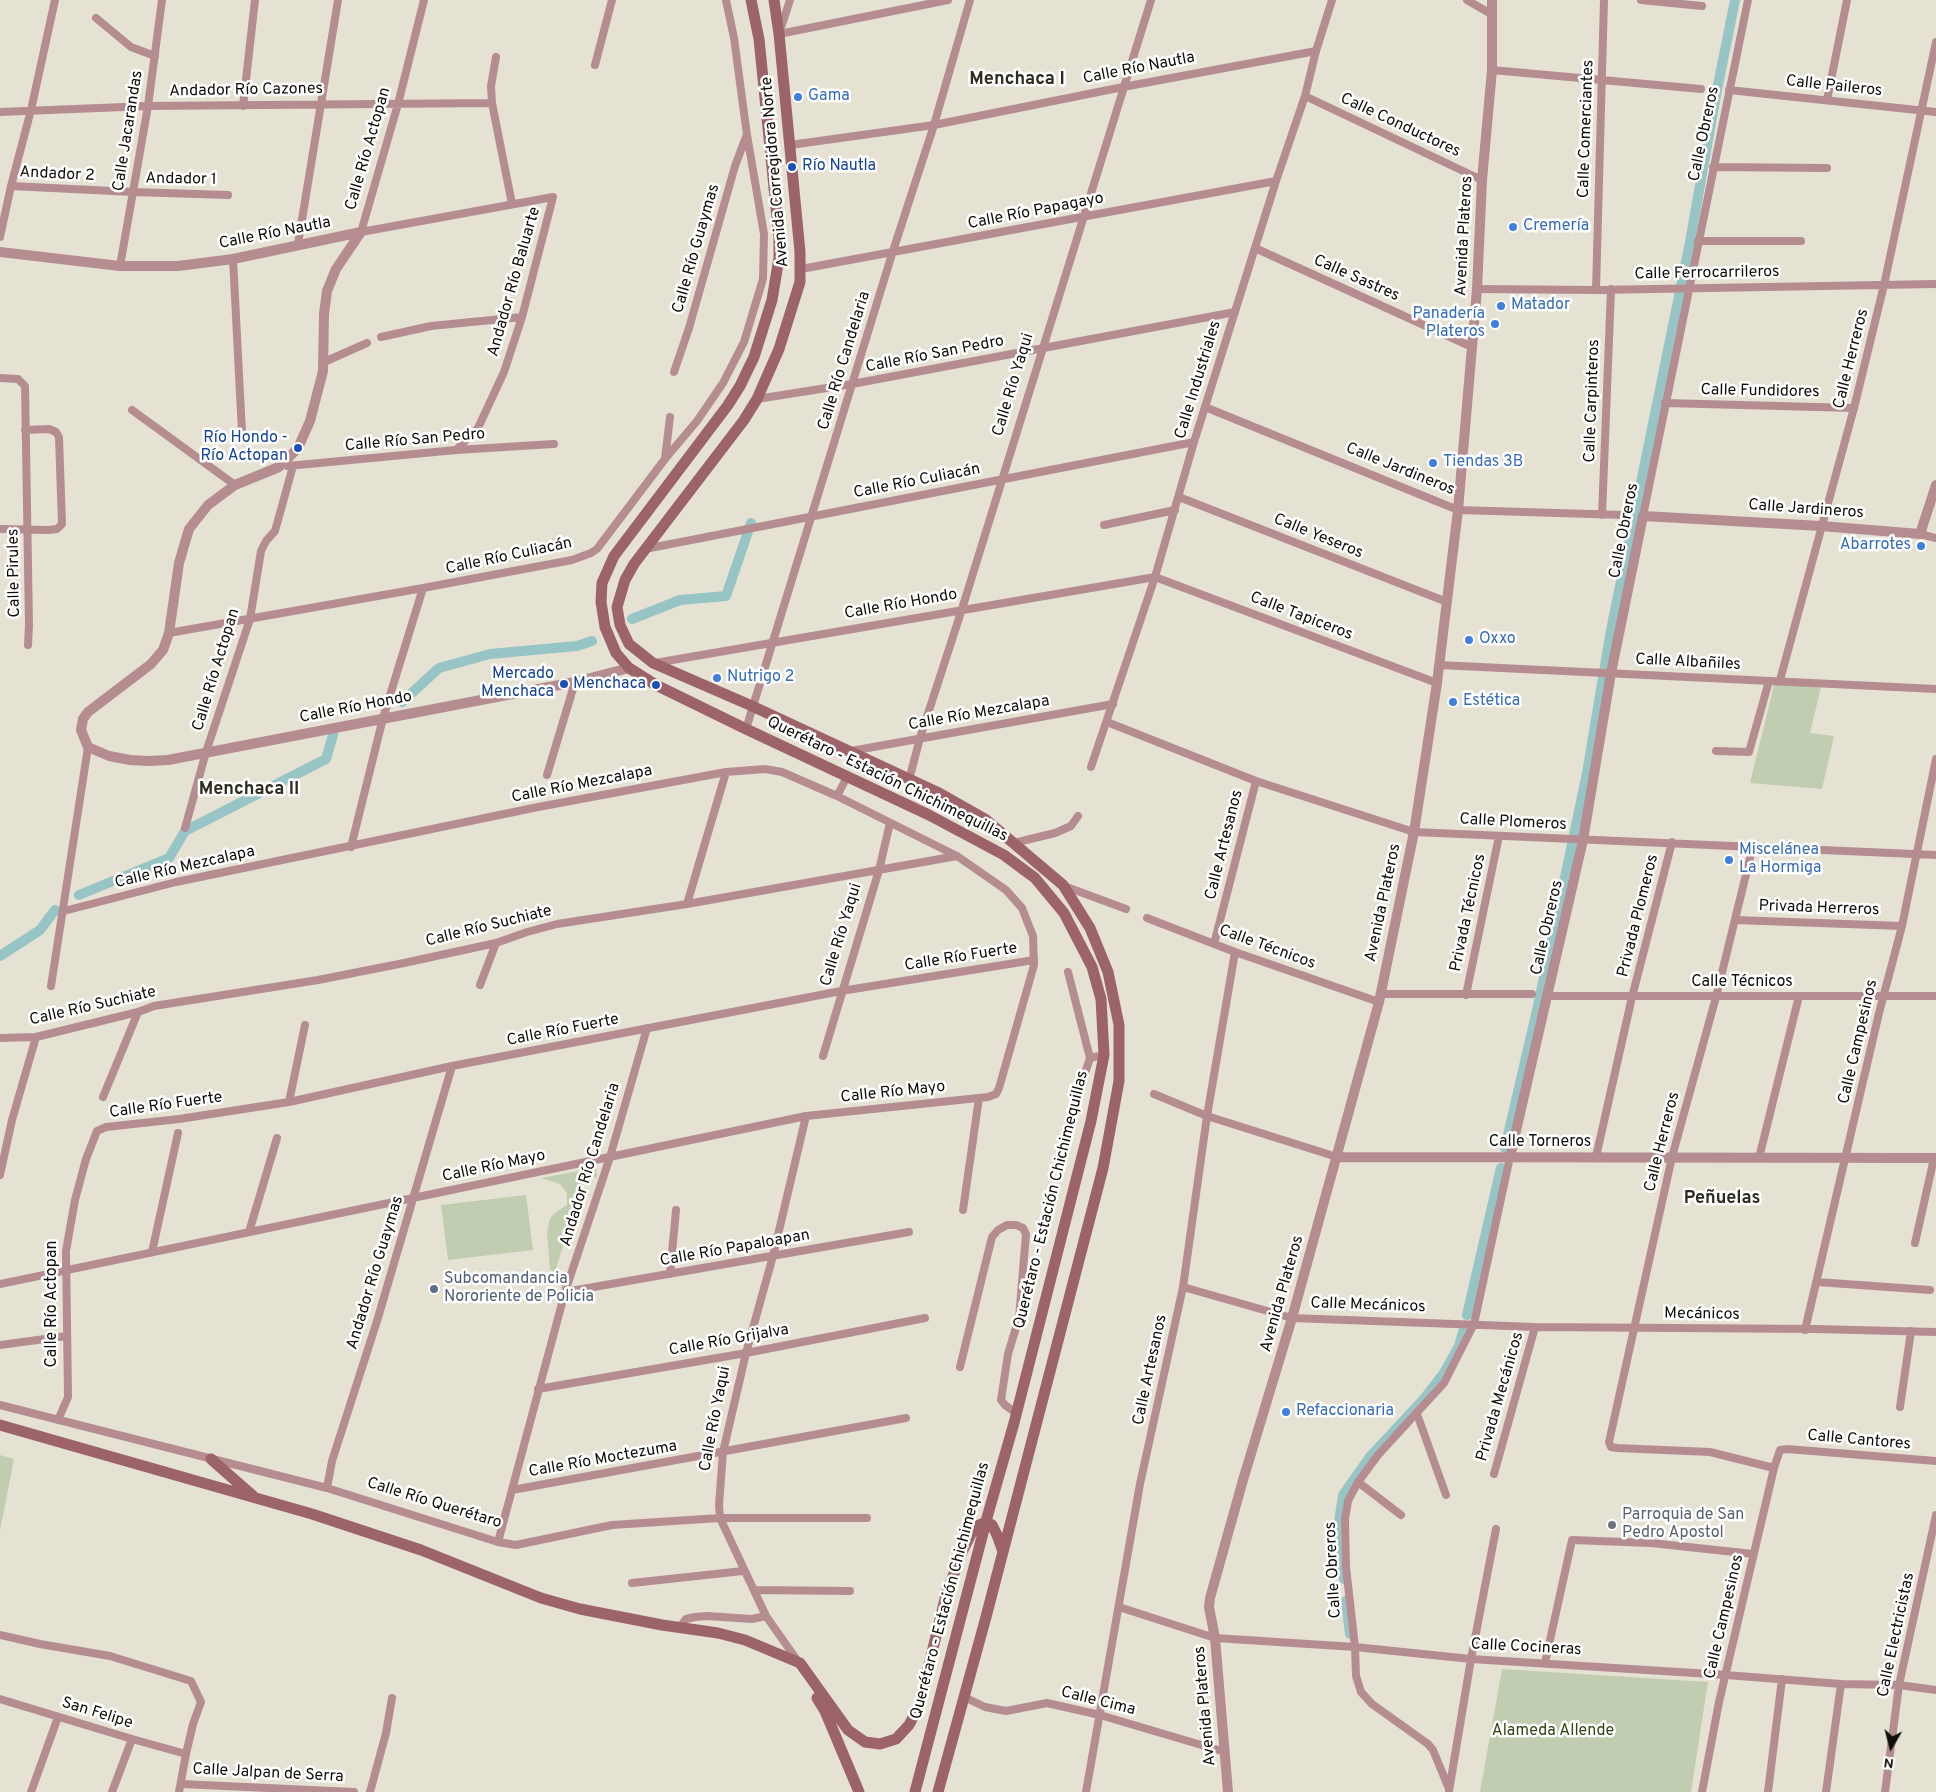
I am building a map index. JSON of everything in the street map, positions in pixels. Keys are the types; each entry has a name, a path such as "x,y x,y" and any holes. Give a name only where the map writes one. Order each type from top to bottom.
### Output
{"main road":[{"name":"Avenida Corregidora Norte","path":"728,405 746,374 759,340 772,300 779,258 780,237 759,39 751,0"},
{"name":"Avenida Corregidora Norte","path":"744,420 757,399 780,349 800,282 801,269 779,34 774,0"},
{"name":"Querétaro - Estación Chichimequillas","path":"728,405 614,556 605,574 600,602 605,627 616,653 629,668 656,685 929,815 1004,855 1035,878 1064,913 1092,967 1101,999 1104,1055 1091,1121 1016,1413 915,1792"},
{"name":"Querétaro - Estación Chichimequillas","path":"744,420 645,548 625,580 617,607 620,625 629,644 653,663 752,706 940,794 985,820 1063,885 1090,928 1108,972 1119,1025 1119,1081 1102,1168 1003,1552 938,1792"},
{"path":"0,1425 312,1514 421,1550 541,1598 580,1609 718,1633 745,1640 800,1663 848,1730 865,1742 880,1744 896,1739 909,1726 919,1706 946,1595 962,1552 972,1532 979,1525 986,1522 992,1525 1003,1552"},
{"path":"211,1460 255,1497"},
{"name":"Calle Río Yaqui","path":"800,1663 813,1692 825,1711 859,1792"}],"street":[{"path":"0,237 55,0"},
{"name":"Calle Jacarandas","path":"120,266 148,106 162,0"},
{"path":"243,106 255,0"},
{"path":"298,244 338,0"},
{"name":"Calle Río Actopan","path":"279,467 298,448 310,421 324,362 324,314 327,291 336,269 361,232 398,104 424,0"},
{"path":"595,65 612,0"},
{"name":"Calle Río Culiacán","path":"169,633 572,560 597,549 665,459 697,421 723,383 744,342 763,279 764,234 747,135 734,38 726,0"},
{"path":"790,0 779,34 948,0"},
{"name":"Calle Río Candelaria","path":"746,729 892,254 934,125 970,0"},
{"name":"Calle Río Yaqui","path":"909,780 920,738 962,609 1150,0"},
{"name":"Calle Industriales","path":"1091,767 1155,577 1194,442 1276,181 1305,96 1316,51 1332,0"},
{"path":"1467,0 1491,14"},
{"name":"Avenida Plateros","path":"1228,1792 1215,1638 1209,1607 1210,1598 1292,1318 1380,998 1414,832 1439,665 1458,510 1477,288 1482,180 1492,70 1492,0"},
{"name":"Calle Comerciantes","path":"1596,290 1604,0"},
{"path":"1641,0 1702,6"},
{"name":"Calle Obreros","path":"1449,1790 1434,1750 1372,1704 1360,1692 1356,1676 1355,1647 1346,1567 1345,1536 1348,1501 1358,1482 1378,1455 1444,1383 1471,1324 1548,996 1581,840 1609,673 1643,516 1685,287 1698,241 1748,0"},
{"path":"1827,100 1847,0"},
{"path":"96,18 131,47 155,56"},
{"name":"Calle Herreros","path":"1780,680 1854,408 1884,285 1936,42"},
{"name":"Calle Río Nautla","path":"790,145 934,125 1123,86 1316,51"},
{"path":"496,57 491,86 492,103 512,204"},
{"path":"1492,70 1701,89"},
{"name":"Calle Paileros","path":"1729,90 1936,112"},
{"name":"Calle Conductores","path":"1305,96 1482,180"},
{"name":"Andador Río Cazones","path":"0,112 148,106 492,103"},
{"name":"Calle Río Guaymas","path":"674,372 735,166 747,135"},
{"path":"1713,167 1827,168"},
{"name":"Calle Río Papagayo","path":"801,269 892,254 1276,181"},
{"name":"Andador 2","path":"11,186 133,192"},
{"name":"Andador 1","path":"133,192 228,195"},
{"name":"Calle Río Nautla","path":"0,252 120,266 178,266 233,259 298,244 553,197"},
{"name":"Andador Río Baluarte","path":"456,450 478,428 492,400 522,317 553,197"},
{"path":"1698,241 1801,242"},
{"name":"Calle Sastres","path":"1255,248 1472,347"},
{"path":"233,259 242,432"},
{"name":"Calle Ferrocarrileros","path":"1477,288 1596,290 1936,284"},
{"name":"Calle Carpinteros","path":"1602,515 1611,289"},
{"name":"Calle Río San Pedro","path":"757,399 852,384 1235,312"},
{"path":"381,337 431,326 522,317"},
{"path":"744,342 759,340"},
{"path":"324,362 366,342"},
{"name":"Calle Pirules","path":"0,378 18,379 25,386 28,645"},
{"path":"723,383 735,393"},
{"name":"Calle Fundidores","path":"1665,403 1854,408"},
{"name":"Calle Jardineros","path":"1205,407 1458,510 1624,515"},
{"path":"132,410 235,485"},
{"path":"665,459 670,417"},
{"path":"0,528 57,529 62,524 59,437 56,432 49,429 25,430"},
{"name":"Calle Río Culiacán","path":"645,548 1194,442"},
{"name":"Calle Río San Pedro","path":"279,467 456,450 554,444"},
{"name":"Calle Río Actopan","path":"185,828 206,752 250,619 261,551 275,530 293,466"},
{"path":"51,986 88,746 82,730 83,719 88,712 151,664 163,650 169,633 179,563 189,529 208,505 235,485 279,467"},
{"path":"1920,534 1936,485"},
{"name":"Calle Yeseros","path":"1179,497 1446,602"},
{"path":"1104,525 1175,510"},
{"name":"Calle Jardineros","path":"1643,516 1821,526 1920,534 1936,538"},
{"name":"Calle Río Hondo","path":"653,663 1155,577"},
{"name":"Calle Tapiceros","path":"1155,577 1436,682"},
{"path":"351,847 383,718 422,588"},
{"name":"Calle Albañiles","path":"1439,665 1936,689"},
{"name":"Calle Río Hondo","path":"88,746 109,756 148,761 168,760 574,682 629,668"},
{"path":"1716,751 1749,752 1769,681"},
{"path":"547,775 574,682"},
{"name":"Calle Río Mezcalapa","path":"850,752 1113,704"},
{"name":"Calle Plomeros","path":"1107,722 1256,782 1414,832 1936,854"},
{"name":"Calle Campesinos","path":"1805,1330 1902,926 1936,759"},
{"name":"Calle Río Mezcalapa","path":"64,911 176,882 538,807 726,772 765,769 782,772 837,796 958,856 1006,890 1022,908 1034,936 1034,960"},
{"path":"687,904 726,772"},
{"path":"837,796 847,777"},
{"name":"Calle Artesanos","path":"1214,944 1256,782"},
{"path":"1014,843 1055,833 1071,826 1078,816"},
{"name":"Calle Río Yaqui","path":"823,1056 841,991 879,870 890,823"},
{"name":"Privada Técnicos","path":"1466,994 1499,836"},
{"name":"Privada Plomeros","path":"1596,1157 1632,997 1672,842"},
{"name":"Calle Herreros","path":"1753,846 1716,996 1672,1157 1609,1442 1611,1447 1710,1452 1774,1468"},
{"name":"Calle Río Suchiate","path":"0,1038 36,1037 138,1012 154,1006 318,980 496,943 557,924 687,904 958,856"},
{"path":"1063,885 1126,909"},
{"name":"Calle Técnicos","path":"1147,918 1234,952 1380,998 1466,994 1532,994"},
{"name":"Privada Herreros","path":"1735,920 1902,926"},
{"path":"480,985 496,943"},
{"name":"Calle Artesanos","path":"1086,1792 1140,1484 1183,1287 1234,952"},
{"name":"Calle Río Fuerte","path":"97,1130 288,1102 452,1066 841,991 1034,960"},
{"name":"Calle Río Mayo","path":"0,1284 806,1116 979,1098 996,1094 1034,960"},
{"path":"1065,1134 1090,1058 1068,972"},
{"name":"Calle Técnicos","path":"1548,996 1936,996"},
{"path":"1759,1158 1799,996"},
{"path":"103,1097 138,1012"},
{"path":"288,1102 306,1025"},
{"name":"Andador Río Candelaria","path":"498,1542 565,1292 610,1157 647,1028"},
{"path":"0,1175 12,1120 36,1037"},
{"path":"1090,1058 1104,1055"},
{"name":"Andador Río Guaymas","path":"327,1488 332,1461 452,1066"},
{"name":"Calle Torneros","path":"1154,1094 1208,1116 1337,1157 1935,1158"},
{"path":"963,1210 979,1098"},
{"name":"Calle Río Yaqui","path":"800,1663 766,1616 743,1571 720,1518 719,1505 723,1452 746,1353 773,1256 806,1116"},
{"name":"Calle Río Actopan","path":"58,1420 68,1397 66,1251 75,1200 86,1159 97,1130"},
{"path":"152,1252 178,1133"},
{"path":"249,1232 277,1138"},
{"path":"1915,1243 1935,1158"},
{"path":"670,1274 676,1210"},
{"path":"960,1367 992,1237 998,1230 1007,1225 1016,1225 1024,1228 1026,1234 1019,1318 1008,1354 1001,1400 1016,1413"},
{"name":"Calle Río Papaloapan","path":"565,1292 909,1232"},
{"path":"1817,1282 1930,1290"},
{"name":"Calle Mecánicos","path":"1183,1287 1292,1318 1471,1324"},
{"name":"Calle Río Grijalva","path":"538,1389 746,1353 924,1318"},
{"name":"Mecánicos","path":"1471,1324 1536,1327 1936,1332"},
{"name":"Privada Mecánicos","path":"1494,1474 1536,1327"},
{"path":"1900,1406 1911,1331"},
{"path":"0,1345 67,1336"},
{"name":"Calle Río Querétaro","path":"0,1405 327,1488 498,1542 516,1545 612,1525 720,1518 867,1518"},
{"path":"1417,1414 1446,1495"},
{"name":"Calle Río Moctezuma","path":"512,1490 906,1418"},
{"name":"Calle Campesinos","path":"1702,1792 1726,1675 1774,1468 1780,1450"},
{"name":"Calle Cantores","path":"1780,1450 1936,1461"},
{"path":"1358,1482 1401,1514"},
{"name":"Calle Electricistas","path":"1885,1792 1899,1685 1936,1515"},
{"path":"1449,1790 1496,1530"},
{"path":"1545,1663 1572,1540 1651,1543 1754,1554"},
{"path":"632,1583 743,1571"},
{"path":"754,1590 850,1591"},
{"name":"Calle Cocineras","path":"1119,1607 1215,1638 1355,1647 1471,1660 1545,1663 1841,1684 1899,1685 1936,1690"},
{"path":"680,1627 686,1619 695,1617 752,1619 766,1616"},
{"path":"0,1634 40,1644 110,1656 191,1681 201,1702 193,1724 180,1788"},
{"path":"1768,1792 1782,1679"},
{"path":"1826,1792 1841,1684"},
{"name":"Calle Cima","path":"964,1697 985,1707 1006,1711 1047,1703 1100,1715 1224,1752"},
{"path":"370,1792 386,1733 392,1698"},
{"name":"San Felipe","path":"0,1699 186,1754"},
{"path":"31,1792 58,1717"},
{"path":"112,1792 132,1739"},
{"name":"Calle Jalpan de Serra","path":"180,1788 354,1792"}],"green space":[{"path":"1775,681 1822,683 1810,733 1834,736 1822,789 1750,783"},
{"path":"596,1168 597,1178 586,1175 556,1268 564,1285 563,1291 557,1276 550,1269 547,1232 550,1218 567,1205 567,1193 560,1184 541,1178"},
{"path":"526,1195 533,1250 448,1260 441,1205"},
{"path":"0,1455 14,1459 0,1531"},
{"name":"Alameda Allende","path":"1502,1669 1708,1682 1691,1792 1480,1792"}],"waterway":[{"path":"1505,1148 1538,1006 1587,773 1611,630 1690,242 1735,0"},
{"path":"632,619 680,600 726,596 751,523"},
{"path":"402,702 439,668 490,654 577,646 592,641"},
{"path":"79,895 169,858 185,831 326,759 333,735"},
{"path":"0,956 40,930 55,910"},
{"path":"1467,1315 1501,1168"},
{"path":"1344,1579 1338,1529 1343,1495 1369,1458 1423,1400 1444,1373 1459,1346 1463,1332"},
{"path":"1346,1601 1350,1634"}],"place":[{"name":"Gama","path":"798,97"},
{"name":"Río Nautla","path":"792,167"},
{"name":"Cremería","path":"1513,227"},
{"name":"Matador","path":"1501,306"},
{"name":"Panadería Plateros","path":"1495,324"},
{"name":"Río Hondo - Río Actopan","path":"298,448"},
{"name":"Tiendas 3B","path":"1433,463"},
{"name":"Abarrotes","path":"1921,546"},
{"name":"Oxxo","path":"1469,640"},
{"name":"Nutrigo 2","path":"717,678"},
{"name":"Mercado Menchaca","path":"564,684"},
{"name":"Menchaca","path":"656,685"},
{"name":"Estética","path":"1453,702"},
{"name":"Miscelánea La Hormiga","path":"1729,860"},
{"name":"Subcomandancia Nororiente de Policia","path":"434,1289"},
{"name":"Refaccionaria","path":"1286,1412"},
{"name":"Parroquia de San Pedro Apostol","path":"1612,1525"}],"district":[{"name":"Menchaca I","path":"1017,80"},
{"name":"Menchaca II","path":"249,790"},
{"name":"Peñuelas","path":"1722,1199"}]}
